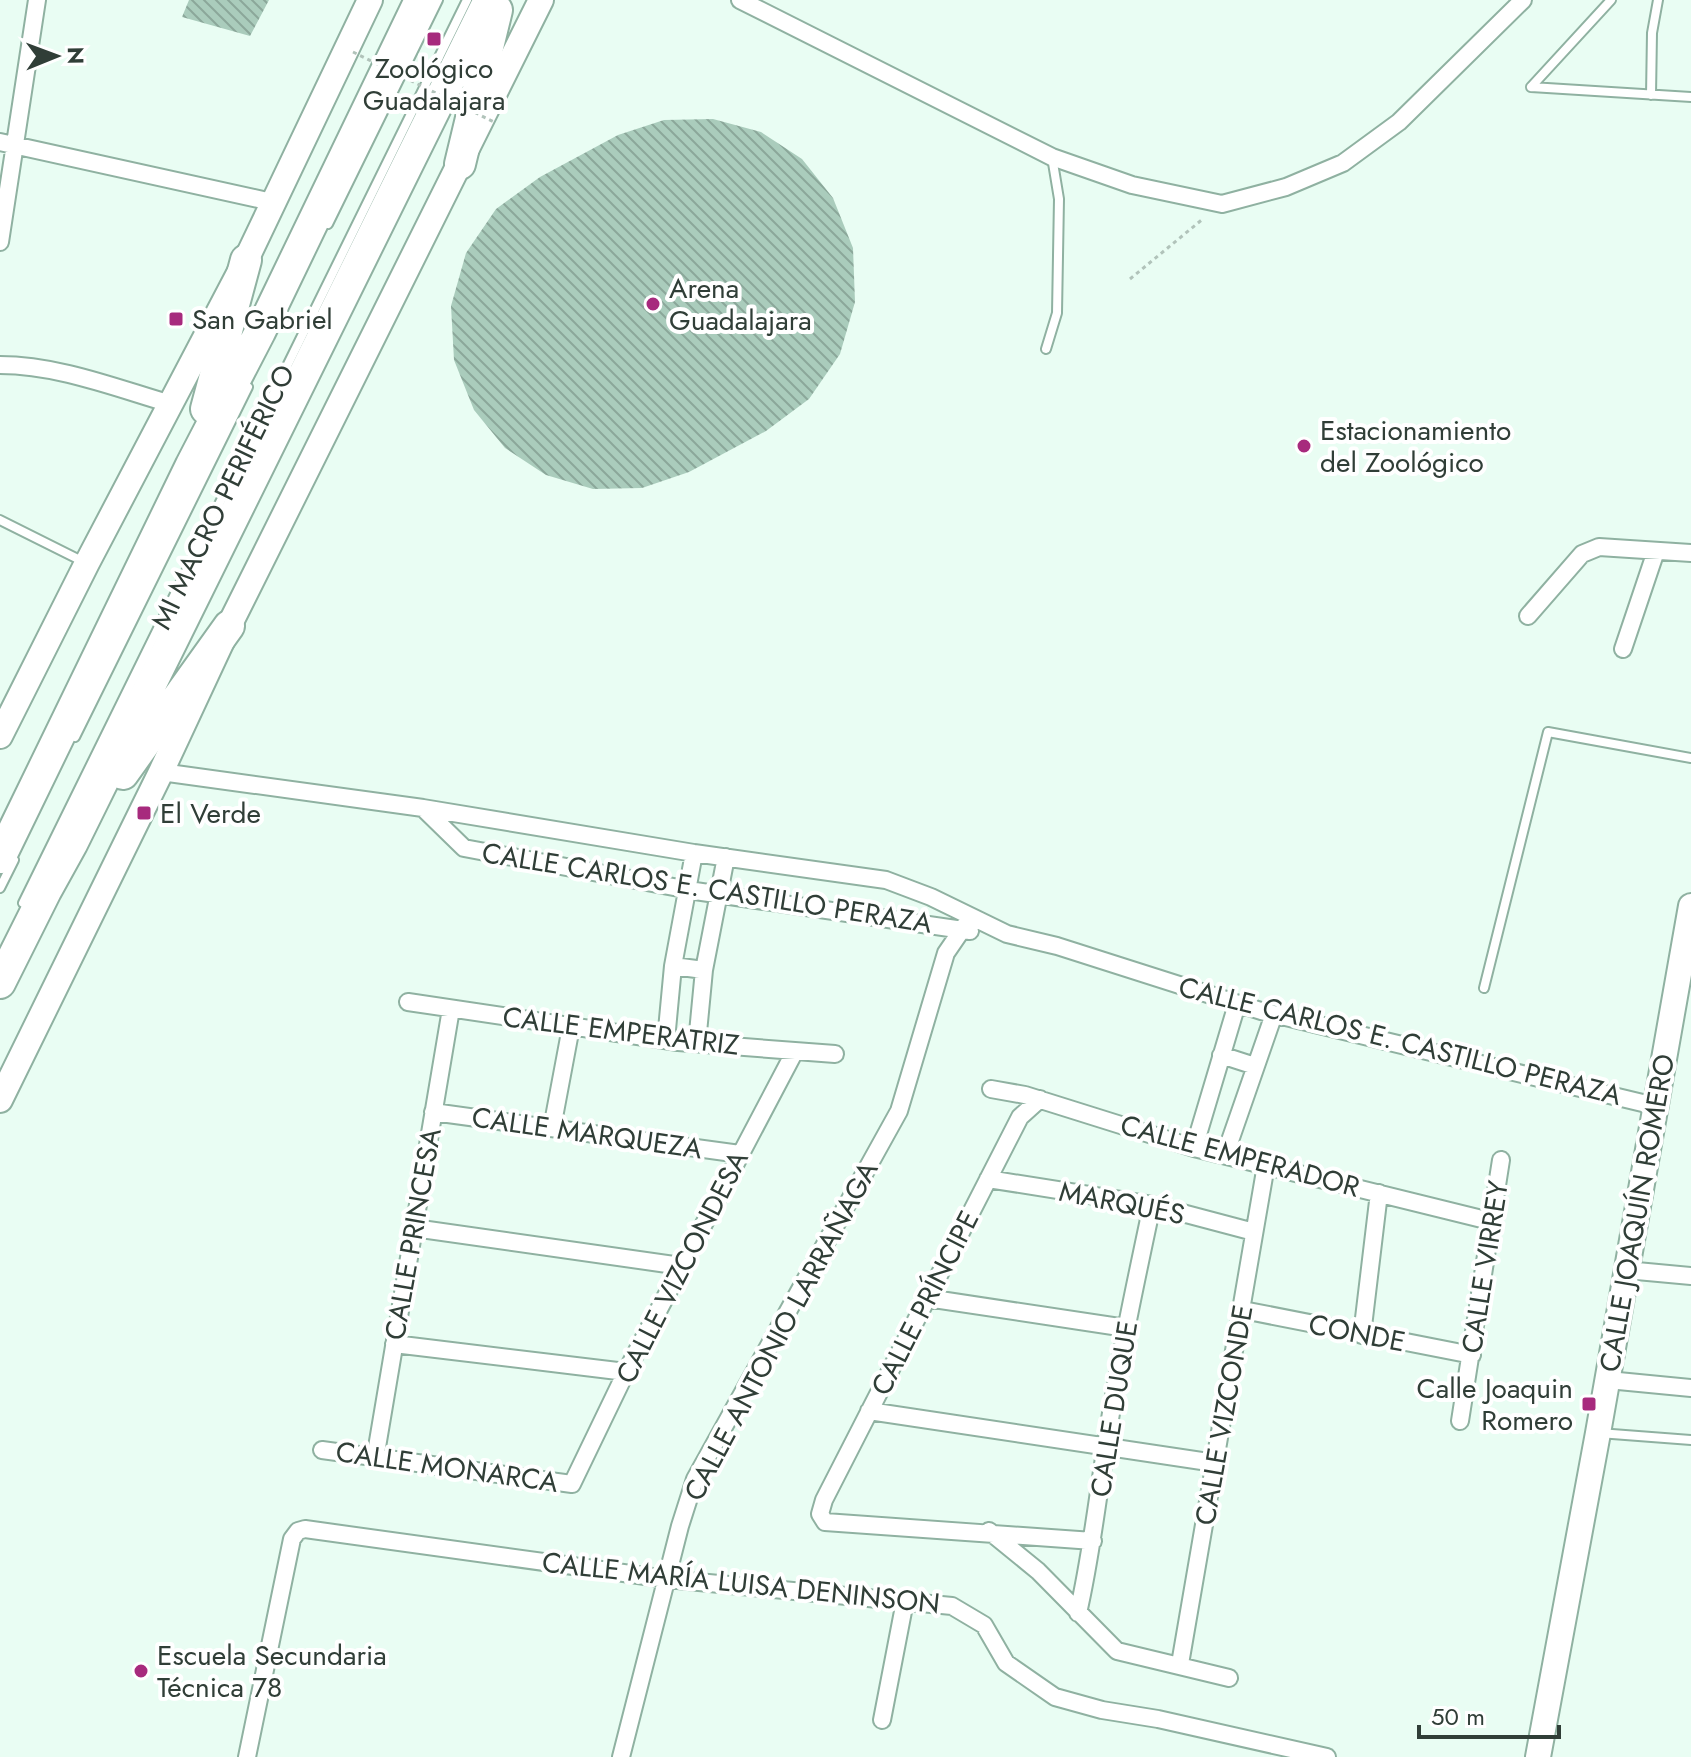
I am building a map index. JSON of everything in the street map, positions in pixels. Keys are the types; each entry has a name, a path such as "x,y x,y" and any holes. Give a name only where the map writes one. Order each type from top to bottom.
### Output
{"highway":[{"path":"9,855 44,769 420,0"},
{"path":"0,983 72,844 489,0"},
{"path":"460,164 500,0"},
{"path":"191,465 246,260"},
{"path":"72,844 229,626"},
{"path":"0,825 44,769"}],"street":[{"path":"0,242 8,143 37,0"},
{"path":"0,736 246,260 370,0"},
{"path":"0,1100 229,626 541,0"},
{"path":"740,0 1052,157 1132,185 1222,204 1286,187 1343,163 1399,122 1523,0"},
{"path":"8,143 272,202"},
{"path":"0,365 56,371 171,404"},
{"path":"1528,616 1582,554 1590,549 1691,553"},
{"path":"1623,649 1656,551"},
{"name":"CALLE CARLOS E. CASTILLO PERAZA","path":"161,772 423,808 694,853 886,880 931,897 966,924"},
{"name":"CALLE CARLOS E. CASTILLO PERAZA","path":"423,808 464,848 718,894 966,924 1057,946 1274,1014 1655,1106"},
{"path":"666,1040 673,966 694,853"},
{"path":"697,1043 704,970 726,857"},
{"name":"CALLE JOAQUÍN ROMERO","path":"1538,1757 1691,906"},
{"name":"CALLE ANTONIO LARRAÑAGA","path":"621,1757 695,1479 899,1111 946,953 966,924"},
{"path":"673,966 704,970"},
{"name":"CALLE EMPERATRIZ","path":"408,1002 666,1040 835,1054"},
{"path":"1194,1148 1237,1004"},
{"name":"CALLE PRINCESA","path":"375,1459 451,1009"},
{"path":"1225,1155 1274,1014"},
{"path":"552,1128 571,1027"},
{"name":"CALLE VIZCONDESA","path":"572,1484 626,1372 795,1051"},
{"path":"1221,1055 1255,1066"},
{"name":"CALLE EMPERADOR","path":"991,1089 1040,1099 1194,1148 1490,1221"},
{"name":"CALLE PRÍNCIPE","path":"989,1531 825,1522 820,1514 824,1500 1020,1117 1040,1099"},
{"name":"CALLE MARQUEZA","path":"433,1112 740,1154"},
{"name":"CALLE VIRREY","path":"1460,1421 1501,1160"},
{"name":"CALLE VIZCONDE","path":"1180,1664 1266,1165"},
{"name":"MARQUÉS","path":"988,1179 1152,1205 1254,1232"},
{"path":"1362,1335 1379,1193"},
{"name":"CALLE DUQUE","path":"1078,1613 1093,1541 1126,1328 1152,1205"},
{"path":"414,1228 681,1266"},
{"path":"1626,1270 1691,1276"},
{"path":"927,1298 1126,1328"},
{"name":"CONDE","path":"1243,1310 1472,1355"},
{"path":"394,1344 626,1372"},
{"path":"1608,1380 1691,1388"},
{"path":"869,1411 1215,1463"},
{"name":"CALLE MONARCA","path":"322,1450 572,1484"},
{"name":"CALLE MARÍA LUISA DENINSON","path":"247,1757 292,1539 298,1531 305,1529 667,1579 952,1606 984,1625 1006,1663 1055,1697 1102,1710 1158,1719 1327,1757"},
{"path":"989,1531 1093,1541"},
{"path":"989,1531 1038,1571 1117,1651 1229,1678"},
{"path":"882,1720 905,1601"}],"lane":[{"path":"322,237 438,0"},
{"name":"MI MACRO PERIFÉRICO","path":"19,911 467,0"},
{"path":"1611,0 1531,87 1691,97"},
{"path":"1651,95 1652,33 1658,0"},
{"path":"1046,349 1057,313 1059,199 1052,157"},
{"name":"MI MACRO PERIFÉRICO","path":"72,744 253,378"},
{"path":"0,520 87,563"},
{"path":"1484,988 1548,732 1691,758"},
{"path":"0,888 9,855"},
{"path":"1598,1433 1691,1440"}],"path":[{"path":"353,52 496,123"},
{"path":"1130,279 1222,204"}],"building":[{"path":"189,0 269,0 250,36 182,17"},
{"name":"Arena Guadalajara","path":"713,119 761,132 802,159 833,198 853,248 855,302 840,354 809,399 766,431 689,472 642,488 593,489 546,475 505,448 474,410 454,360 451,306 466,253 496,209 540,177 618,135 664,120"}],"place":[{"name":"Zoológico Guadalajara","path":"434,39"},
{"name":"Arena Guadalajara","path":"653,304"},
{"name":"San Gabriel","path":"176,319"},
{"name":"Estacionamiento del Zoológico","path":"1304,446"},
{"name":"El Verde","path":"144,813"},
{"name":"Calle Joaquin Romero","path":"1589,1404"},
{"name":"Escuela Secundaria Técnica 78","path":"141,1671"}]}
